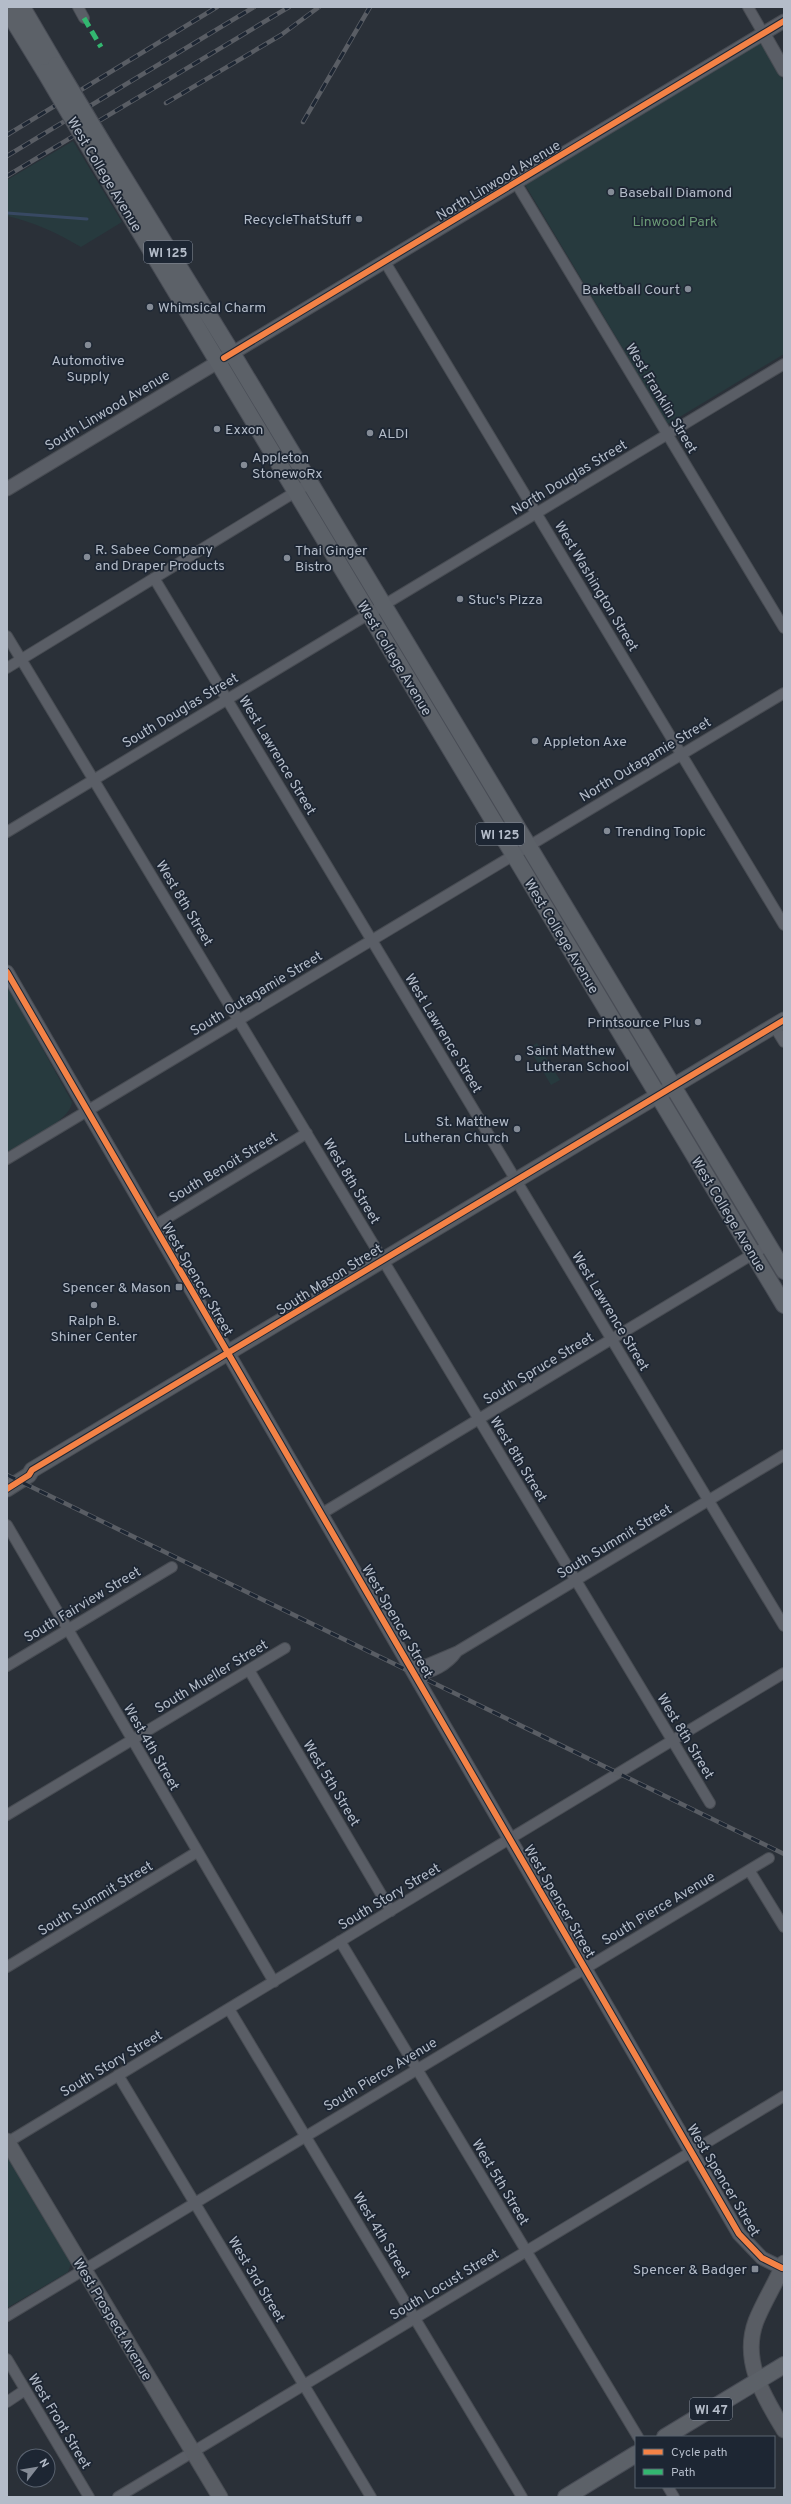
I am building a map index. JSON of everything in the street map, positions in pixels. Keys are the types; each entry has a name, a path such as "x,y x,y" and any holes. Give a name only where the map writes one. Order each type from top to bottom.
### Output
{"main road":[{"name":"West College Avenue","path":"22,7 50,68"},
{"name":"West College Avenue","path":"7,10 50,68 224,357 290,451 310,483 383,604 520,850"},
{"name":"West College Avenue","path":"224,357 261,436 294,492 368,614 520,850 665,1091 753,1254 784,1305"},
{"path":"261,436 269,436 290,451"},
{"name":"South Mason Street","path":"7,1481 25,1470 32,1470 228,1355 383,1260 779,1023"},
{"name":"West College Avenue","path":"665,1091 784,1271"},
{"name":"South Mason Street","path":"7,1489 30,1476 32,1470"},
{"name":"West Prospect Avenue","path":"8,2141 220,2497"},
{"path":"783,2266 760,2312 753,2333 752,2357 757,2382 784,2430"},
{"name":"WI 47","path":"666,2436 784,2365"},
{"path":"566,2497 635,2455"}],"street":[{"path":"78,7 84,18"},
{"path":"748,7 784,70"},
{"name":"North Linwood Avenue","path":"224,357 385,262 784,21"},
{"name":"West Franklin Street","path":"516,183 784,628"},
{"name":"West Washington Street","path":"385,262 784,925"},
{"name":"South Linwood Avenue","path":"7,489 224,357"},
{"name":"North Douglas Street","path":"368,614 784,364"},
{"path":"7,668 310,483"},
{"name":"West Lawrence Street","path":"154,578 784,1626"},
{"name":"South Douglas Street","path":"7,832 93,778 368,614"},
{"name":"West 8th Street","path":"7,636 710,1803"},
{"name":"North Outagamie Street","path":"520,850 784,693"},
{"name":"South Outagamie Street","path":"7,1159 520,850"},
{"name":"West Spencer Street","path":"7,972 228,1355 416,1675 744,2240 762,2258 783,2266"},
{"path":"779,1023 784,1042"},
{"name":"South Benoit Street","path":"154,1226 307,1133"},
{"name":"South Spruce Street","path":"321,1514 768,1245"},
{"name":"South Summit Street","path":"405,1657 424,1665 458,1651 784,1455"},
{"name":"West 4th Street","path":"7,1525 131,1740 274,1982"},
{"name":"South Fairview Street","path":"7,1666 172,1566"},
{"name":"South Mueller Street","path":"7,1815 285,1648"},
{"name":"South Summit Street","path":"416,1675 434,1670 453,1658 458,1651"},
{"name":"West 5th Street","path":"248,1670 391,1911"},
{"name":"South Story Street","path":"8,2141 274,1982 784,1673"},
{"name":"South Summit Street","path":"7,1967 197,1852"},
{"name":"South Pierce Avenue","path":"7,2316 194,2202 769,1858"},
{"path":"749,1870 784,1928"},
{"name":"West 5th Street","path":"340,1941 637,2436"},
{"name":"West 4th Street","path":"229,2008 522,2497"},
{"name":"West 3rd Street","path":"118,2075 371,2497"},
{"name":"South Locust Street","path":"118,2497 784,2096"},
{"name":"West Front Street","path":"7,2359 89,2497"},
{"path":"7,2402 25,2390"},
{"path":"669,2488 674,2497"}],"green space":[{"name":"Linwood Park","path":"761,41 784,82 784,354 668,424 524,183"},
{"path":"73,141 122,222 81,247 45,228 27,221 7,216 7,180"},
{"path":"7,985 72,1102 70,1109 64,1117 55,1124 7,1152"},
{"path":"537,1043 560,1080 551,1085 529,1048"},
{"path":"7,2156 71,2263 68,2272 7,2308"}],"waterway":[{"path":"7,213 87,219"}],"railway":[{"path":"7,135 217,7"},
{"path":"7,156 254,7"},
{"path":"7,176 289,7"},
{"path":"166,103 281,35 319,7"},
{"path":"303,122 370,7"},
{"path":"7,1475 784,1854"}],"marked path":[{"path":"84,18 101,47"}],"cycle path":[{"path":"224,358 784,21"},
{"path":"7,972 739,2234 762,2258 782,2268"},
{"path":"7,1489 29,1475 32,1470 784,1020"}],"place":[{"name":"Baseball Diamond","path":"611,192"},
{"name":"RecycleThatStuff","path":"359,219"},
{"name":"Baketball Court","path":"688,289"},
{"name":"Whimsical Charm","path":"150,307"},
{"name":"Automotive Supply","path":"88,345"},
{"name":"Exxon","path":"217,429"},
{"name":"ALDI","path":"370,433"},
{"name":"Appleton StonewoRx","path":"244,465"},
{"name":"R. Sabee Company and Draper Products","path":"87,557"},
{"name":"Thai Ginger Bistro","path":"287,558"},
{"name":"Stuc's Pizza","path":"460,599"},
{"name":"Appleton Axe","path":"535,741"},
{"name":"Trending Topic","path":"607,831"},
{"name":"Printsource Plus","path":"698,1022"},
{"name":"Saint Matthew Lutheran School","path":"518,1058"},
{"name":"St. Matthew Lutheran Church","path":"517,1129"},
{"name":"Spencer & Mason","path":"179,1287"},
{"name":"Ralph B. Shiner Center","path":"94,1305"},
{"name":"Spencer & Badger","path":"755,2269"}]}
